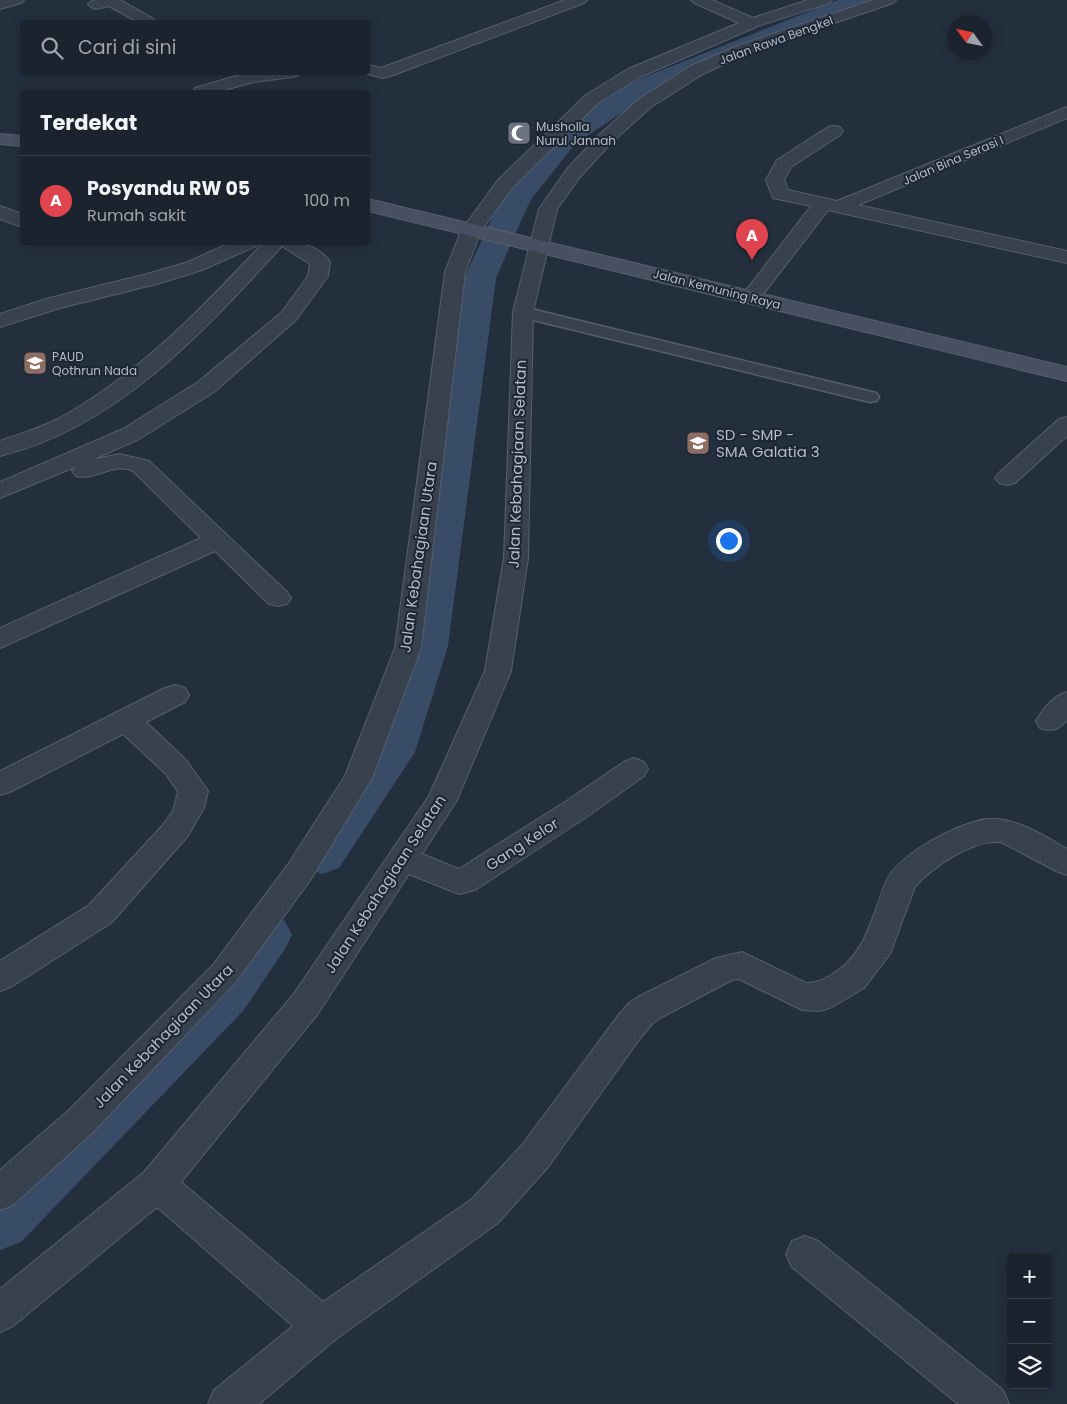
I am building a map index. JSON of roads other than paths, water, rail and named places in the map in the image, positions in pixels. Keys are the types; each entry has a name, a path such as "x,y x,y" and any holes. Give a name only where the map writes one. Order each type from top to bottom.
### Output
{"street":[{"path":"0,4 16,0"},
{"path":"370,70 382,73 579,0"},
{"path":"699,0 752,24"},
{"name":"Jalan Rawa Bengkel","path":"475,232 504,184 592,99 634,73 752,24 824,0"},
{"name":"Jalan Rawa Bengkel","path":"530,243 548,209 573,173 604,140 645,103 697,70 746,48 888,0"},
{"path":"96,4 111,1 144,20"},
{"path":"206,90 247,75"},
{"name":"Jalan Bina Serasi I","path":"830,206 1067,112"},
{"path":"834,131 783,164 775,180 780,194 1067,257"},
{"path":"0,138 20,141"},
{"name":"Jalan Kemuning Raya","path":"370,206 475,232 530,243 1067,374"},
{"path":"751,297 830,206"},
{"path":"0,212 20,220"},
{"name":"Jalan Kebahagiaan Utara","path":"0,1193 81,1121 224,974 300,871 358,778 408,648 455,272 475,232"},
{"path":"1044,252 1067,240"},
{"name":"Jalan Kebahagiaan Selatan","path":"0,1313 157,1184 305,1005 442,800 498,671 516,558 523,312 530,243"},
{"path":"0,321 53,303 153,280 195,266 242,245"},
{"path":"0,449 72,420 121,389 211,311 272,245"},
{"path":"0,491 131,434 206,387 289,316 318,276 320,262 293,245"},
{"path":"1007,478 1067,424"},
{"path":"0,506 104,463 124,460 141,466 278,598"},
{"path":"0,639 218,540"},
{"path":"0,784 175,695"},
{"path":"0,978 100,914 173,834 184,820 193,802 194,791 176,768 126,720"},
{"name":"Gang Kelor","path":"402,859 459,882 464,881 575,810 634,769"},
{"path":"228,1404 322,1326 485,1211 535,1156 629,1027 641,1013 650,1007 727,967 742,965 802,996 820,997 853,980 879,945 906,872 946,846 986,830 1007,832 1067,863"},
{"path":"157,1184 322,1326"},
{"path":"805,1254 989,1404"}],"lane":[{"path":"523,312 870,397"}],"waterway":[{"path":"322,855 392,752 427,646 480,278 516,199 565,138 641,88 861,0"},
{"path":"0,1223 225,996 267,935"}],"place":[{"name":"Musholla Nurul Jannah","path":"519,133"},
{"name":"Posyandu RW 05","path":"752,260"},
{"name":"PAUD Qothrun Nada","path":"35,363"},
{"name":"SD - SMP - SMA Galatia 3","path":"698,443"}]}
